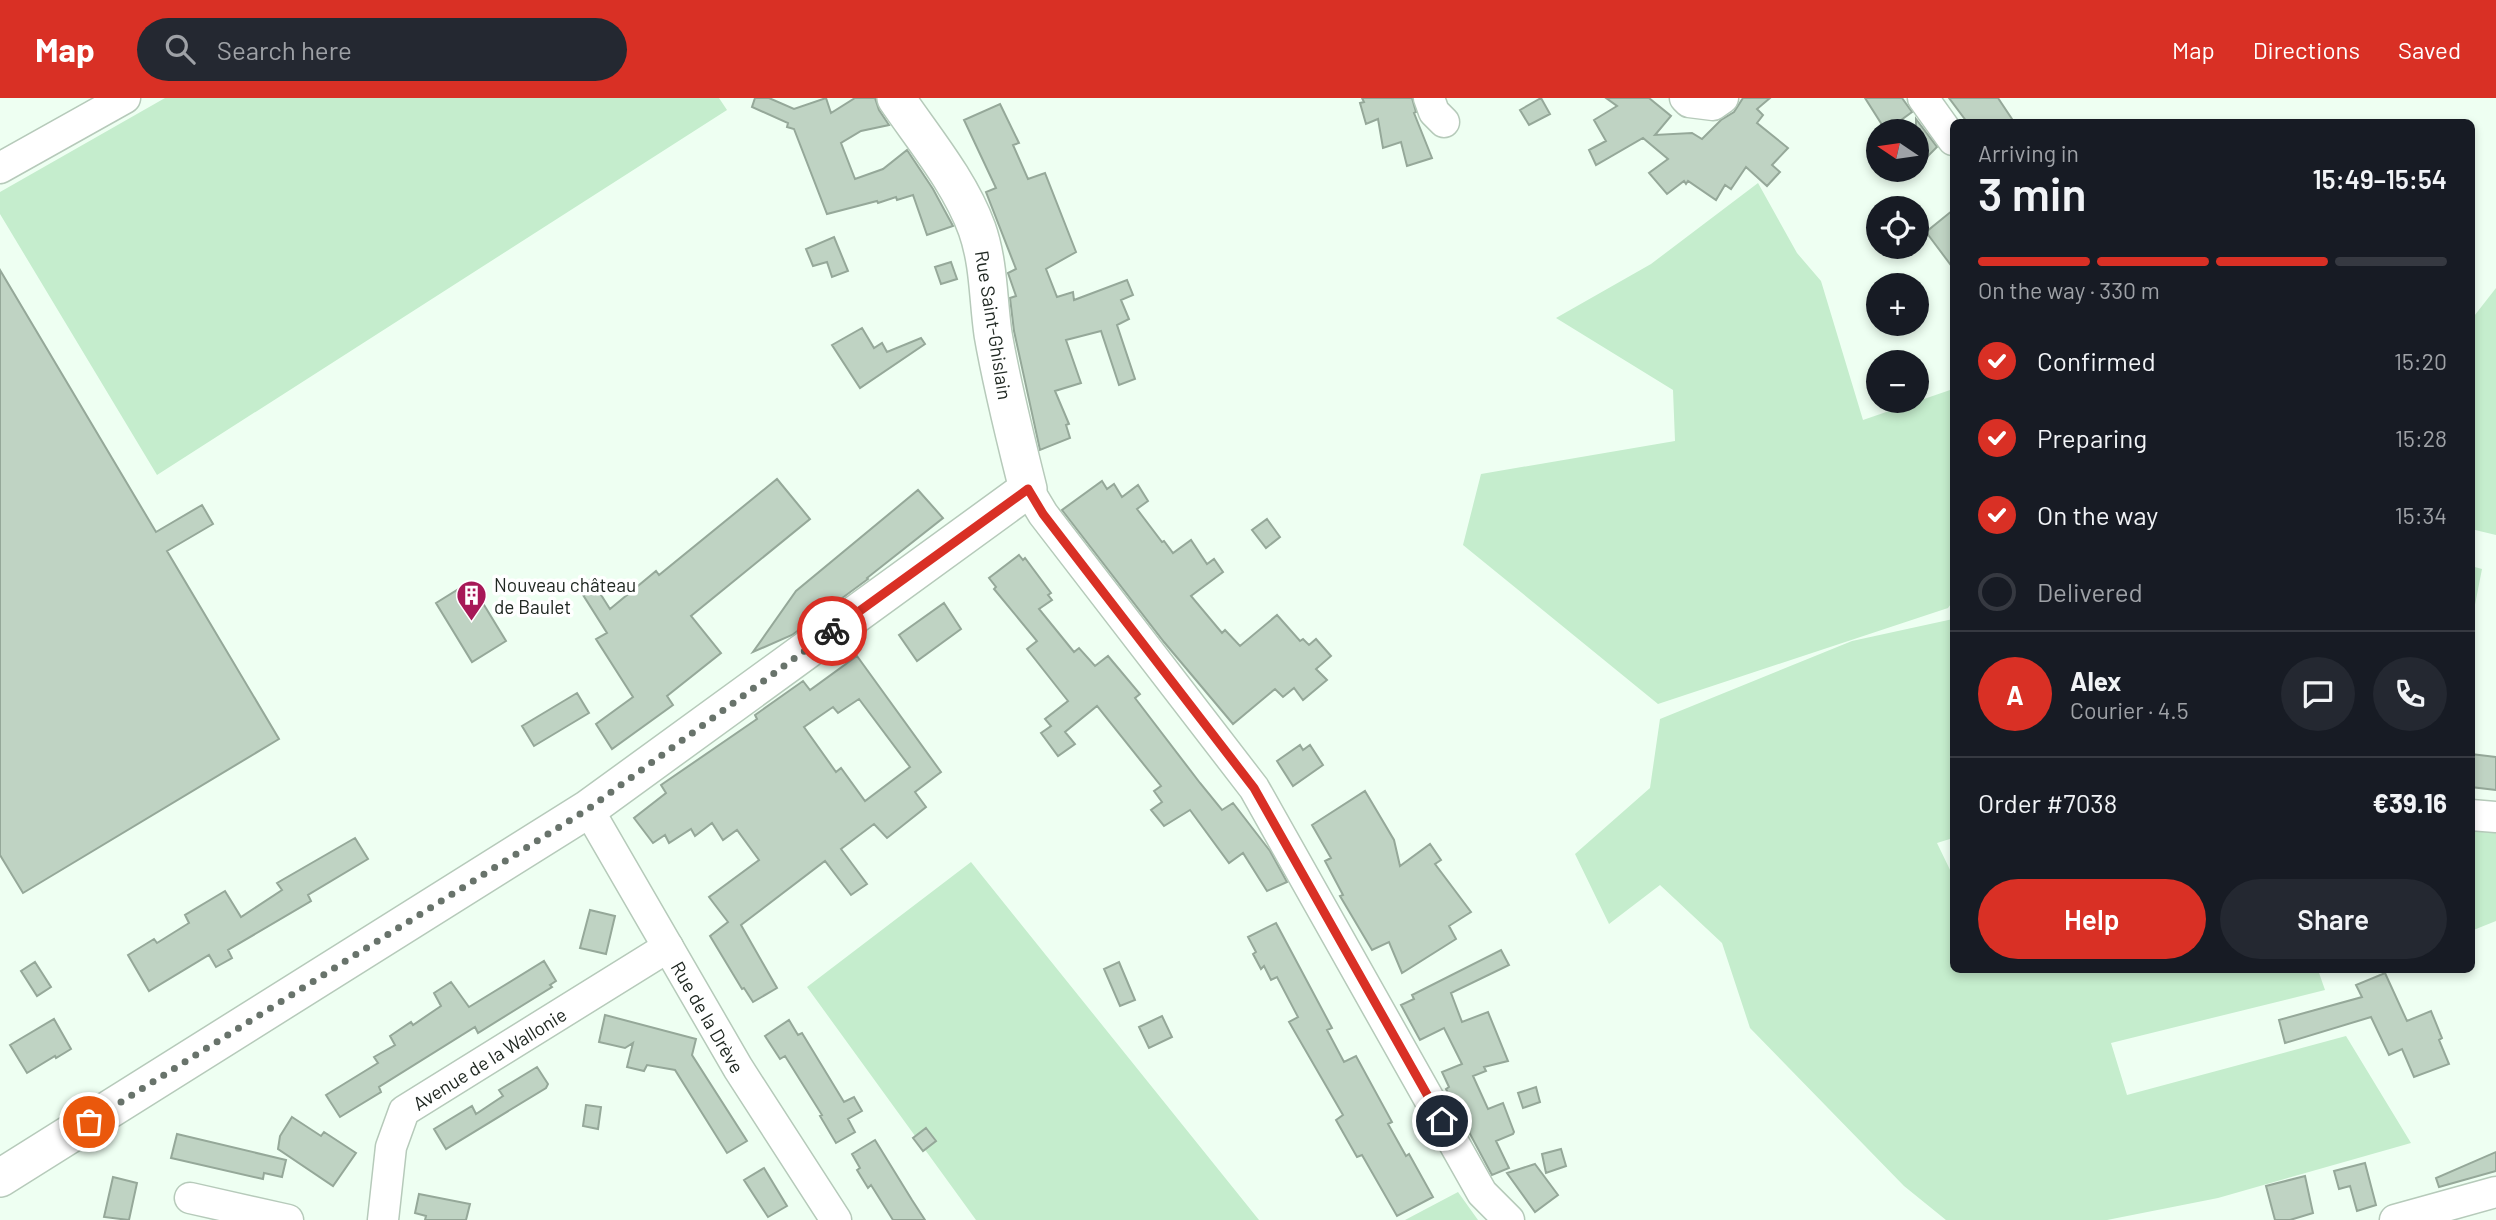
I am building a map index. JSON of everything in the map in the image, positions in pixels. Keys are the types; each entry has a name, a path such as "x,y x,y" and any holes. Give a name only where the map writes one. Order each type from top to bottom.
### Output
{"main road":[{"name":"Rue Saint-Ghislain","path":"896,98 940,162 965,203 976,228 987,276 1001,382 1028,489"},
{"path":"0,1178 588,809 1028,489"}],"street":[{"path":"0,168 125,98"},
{"path":"1685,98 1689,102 1713,105 1723,98"},
{"path":"1923,98 1950,136"},
{"path":"1028,489 1043,514 1254,788 1482,1193 1509,1220"},
{"name":"Rue de la Drève","path":"588,809 738,1068 836,1220"},
{"path":"2475,815 2496,817"},
{"name":"Avenue de la Wallonie","path":"383,1220 391,1147 404,1111 668,947"},
{"path":"2395,1220 2496,1192"},
{"path":"190,1198 288,1220"}],"green space":[{"path":"165,98 719,98 727,110 157,475 0,214 0,192"},
{"path":"1758,183 1797,253 1821,281 1863,420 1883,413 1929,413 1929,397 1950,390 1948,608 1658,704 1463,545 1481,474 1675,441 1673,390 1556,318 1651,264"},
{"path":"2496,288 2496,535 2475,530 2475,315"},
{"path":"2475,567 2482,569 2475,605"},
{"path":"1950,620 1950,839 1937,843 1950,870 1950,973 2319,973 2325,990 2111,1043 2127,1095 2346,1036 2411,1143 2218,1198 2107,1220 1946,1220 1904,1186 1750,1028 1722,943 1660,885 1609,924 1575,854 1650,788 1660,719 1852,641"},
{"path":"2475,829 2496,831 2496,921 2475,929"},
{"path":"971,862 1259,1220 976,1220 807,987"},
{"path":"1458,1192 1478,1220 1405,1220"}],"building":[{"path":"755,98 769,98 794,109 826,98 831,113 855,98 875,98 889,125 861,131 841,143 855,179 883,169 907,150 953,226 927,235 913,195 827,214 794,129 787,127 788,123 752,107"},
{"path":"1362,98 1412,98 1416,112 1414,113 1432,158 1407,166 1401,142 1383,148 1378,119 1366,124 1360,103 1364,102"},
{"path":"1541,98 1550,114 1529,125 1520,110"},
{"path":"1606,98 1649,98 1671,116 1655,135 1692,133 1702,139 1721,120 1734,112 1743,98 1770,98 1757,109 1763,115 1757,123 1788,148 1772,165 1780,172 1767,186 1746,167 1731,189 1725,185 1716,200 1688,181 1686,184 1684,181 1667,194 1649,173 1668,159 1643,138 1596,165 1589,150 1606,141 1594,120 1617,106"},
{"path":"1865,98 1902,98 1912,112 1902,119 1878,119"},
{"path":"1949,98 1998,98 2012,119 1965,119"},
{"path":"1000,104 1019,143 1013,145 1028,179 1045,173 1076,252 1046,269 1057,297 1073,292 1074,300 1127,280 1133,295 1121,300 1129,319 1117,325 1135,379 1119,385 1101,331 1066,340 1081,383 1055,391 1069,424 1066,425 1070,438 1040,450 1014,331 1010,298 1016,296 1008,273 1016,269 986,192 996,188 964,120"},
{"path":"1929,136 1937,147 1929,155"},
{"path":"1950,212 1950,264 1929,236 1929,230"},
{"path":"834,237 848,271 832,277 827,262 813,266 806,249"},
{"path":"951,262 957,279 941,284 935,267"},
{"path":"0,270 156,532 202,505 213,524 167,551 279,739 23,893 0,855"},
{"path":"862,328 874,348 882,343 887,352 921,338 925,344 860,388 832,345"},
{"path":"777,479 810,519 691,616 721,653 667,696 673,705 612,749 596,724 633,697 596,639 607,633 578,587 591,579 610,609 656,571 659,575"},
{"path":"1102,481 1107,489 1114,484 1122,497 1138,485 1148,501 1137,509 1173,553 1191,540 1207,564 1214,559 1223,572 1191,596 1222,633 1225,630 1240,646 1277,615 1300,641 1303,639 1309,645 1316,639 1331,656 1316,669 1327,680 1303,700 1294,688 1283,697 1275,689 1233,724 1164,642 1062,510"},
{"path":"918,490 943,518 868,579 792,635 753,652 796,591"},
{"path":"1267,519 1280,537 1266,548 1252,530"},
{"path":"1019,555 1023,560 1025,558 1051,593 1048,595 1052,600 1039,609 1074,652 1079,648 1095,666 1108,656 1140,694 1135,698 1200,783 1222,810 1233,803 1270,851 1287,882 1267,891 1243,853 1229,863 1190,810 1164,826 1151,810 1162,802 1154,791 1161,786 1097,706 1065,732 1075,744 1058,756 1041,733 1051,726 1045,719 1068,701 1027,649 1037,641 994,589 996,587 989,578"},
{"name":"Nouveau château de Baulet","path":"470,582 506,641 472,662 436,603"},
{"path":"944,603 961,629 917,661 899,635"},
{"path":"857,656 941,772 915,792 926,807 887,838 874,824 841,849 867,884 851,895 825,861 741,925 777,988 753,1002 744,988 742,989 710,936 728,922 709,897 759,860 737,830 723,840 712,823 695,836 691,829 669,843 665,835 653,843 634,818 666,793 661,785 757,719 755,715 803,681 810,690","holes":["859,699 910,767 865,801 841,768 836,772 804,727 833,707 838,713"]},
{"path":"577,693 589,713 534,746 522,726"},
{"path":"1300,745 1303,750 1310,745 1323,765 1293,786 1277,761"},
{"path":"2475,754 2496,757 2496,790 2475,787"},
{"path":"1365,791 1394,840 1400,866 1430,844 1441,860 1435,864 1471,912 1449,926 1456,939 1402,973 1389,942 1372,950 1340,896 1343,895 1325,861 1331,858 1312,825"},
{"path":"355,838 368,859 308,895 311,901 228,950 232,958 216,967 209,955 149,991 128,955 154,939 157,943 189,923 185,915 225,891 241,917 282,890 277,883"},
{"path":"590,910 615,916 606,954 580,948"},
{"path":"1276,923 1332,1028 1327,1030 1344,1062 1356,1056 1392,1122 1388,1124 1406,1156 1409,1154 1433,1197 1397,1216 1362,1155 1357,1157 1336,1120 1343,1115 1289,1022 1298,1017 1277,977 1271,980 1264,966 1261,969 1253,954 1256,952 1248,937"},
{"path":"1501,950 1509,965 1451,993 1462,1022 1488,1012 1508,1061 1484,1067 1486,1071 1473,1076 1488,1109 1503,1103 1514,1132 1496,1141 1509,1168 1492,1175 1446,1089 1449,1087 1442,1072 1462,1064 1444,1028 1420,1040 1401,1005 1414,999 1412,995"},
{"path":"544,961 556,981 550,985 552,987 478,1033 475,1027 379,1087 381,1092 340,1117 326,1095 378,1063 374,1057 395,1045 390,1036 411,1022 413,1025 441,1006 434,993 451,982 469,1007"},
{"path":"35,962 51,987 37,996 21,971"},
{"path":"1119,962 1135,1000 1120,1006 1104,969"},
{"path":"2385,973 2407,1021 2431,1011 2449,1064 2414,1077 2402,1049 2389,1055 2371,1017 2285,1043 2279,1020 2362,997 2356,985"},
{"path":"605,1015 696,1039 692,1055 747,1141 727,1153 675,1070 647,1065 644,1071 627,1067 633,1043 625,1048 599,1042"},
{"path":"1162,1016 1172,1037 1149,1048 1139,1027"},
{"path":"54,1019 71,1049 27,1073 10,1045"},
{"path":"789,1020 798,1035 802,1033 844,1102 854,1097 862,1111 848,1119 855,1132 836,1143 785,1056 780,1059 765,1036"},
{"path":"537,1067 548,1084 546,1088 446,1149 434,1129 472,1106 476,1114 503,1096 499,1090"},
{"path":"1536,1087 1540,1102 1523,1108 1518,1093"},
{"path":"586,1105 601,1107 598,1129 583,1126"},
{"path":"292,1117 321,1136 324,1132 356,1153 333,1186 278,1149 280,1136"},
{"path":"926,1128 936,1141 923,1151 913,1138"},
{"path":"177,1134 286,1160 282,1177 264,1173 263,1179 171,1158"},
{"path":"875,1140 925,1220 893,1220 871,1185 868,1188 857,1170 860,1168 852,1154"},
{"path":"1561,1149 1566,1166 1546,1173 1542,1154"},
{"path":"2496,1152 2496,1171 2439,1187 2436,1178"},
{"path":"2365,1163 2376,1205 2357,1211 2350,1186 2339,1189 2334,1171"},
{"path":"1535,1164 1558,1195 1535,1212 1507,1173"},
{"path":"764,1168 787,1206 768,1217 744,1180"},
{"path":"2305,1176 2313,1213 2290,1220 2275,1220 2266,1186"},
{"path":"113,1177 137,1183 129,1220 104,1217"},
{"path":"419,1194 470,1204 466,1220 425,1220 426,1216 415,1213"}],"way so far":[{"path":"89,1122 588,809 832,631"}],"place":[{"name":"Nouveau château de Baulet","path":"471,622"}],"route":[{"path":"832,631 1028,489 1043,514 1254,788 1442,1121"}]}
